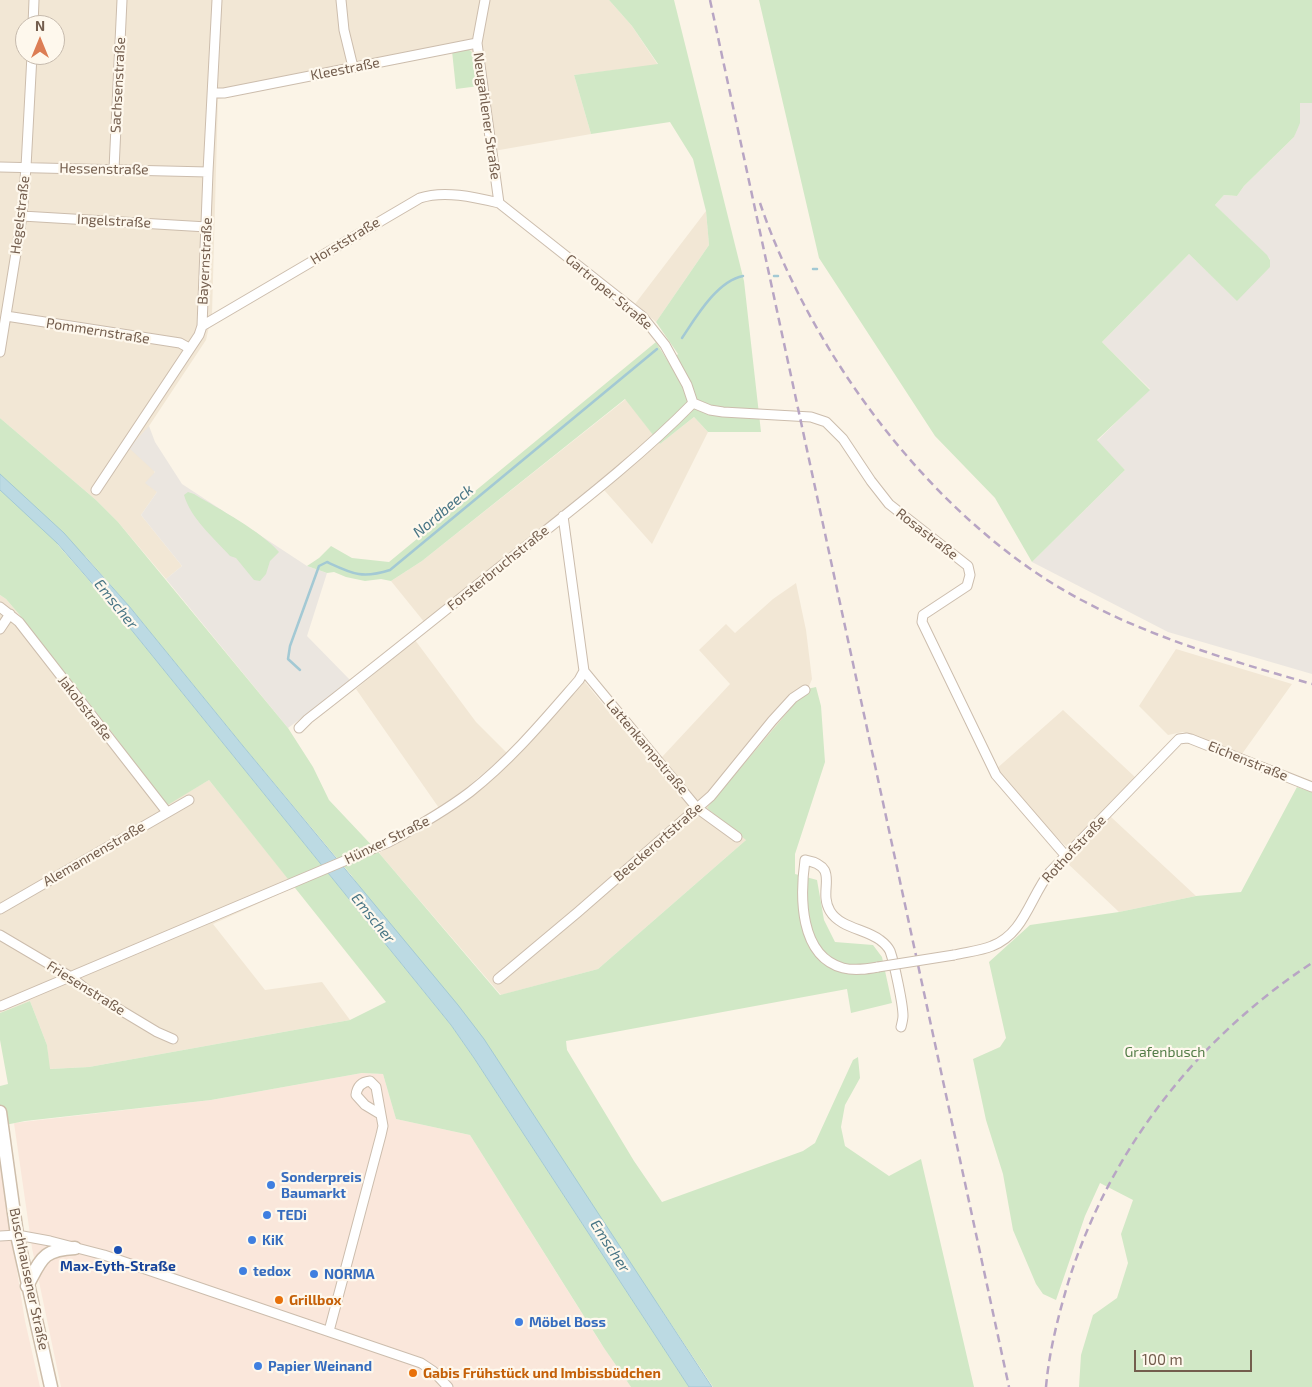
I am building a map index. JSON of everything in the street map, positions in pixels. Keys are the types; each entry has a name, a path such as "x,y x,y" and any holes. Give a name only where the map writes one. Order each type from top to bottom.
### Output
{"main road":[{"name":"Buschhausener Straße","path":"0,1112 17,1235 51,1387"},
{"path":"27,1286 38,1265 46,1255 57,1250 75,1248"}],"street":[{"path":"33,15 34,0"},
{"name":"Sachsenstraße","path":"114,169 122,0"},
{"name":"Bayernstraße","path":"96,490 199,335 202,326 217,0"},
{"path":"341,0 344,30 353,67"},
{"name":"Neugahlener Straße","path":"484,0 477,42 499,203"},
{"name":"Kleestraße","path":"213,93 224,93 477,42"},
{"name":"Hegelstraße","path":"0,352 22,216 31,65"},
{"name":"Hessenstraße","path":"0,167 208,172"},
{"name":"Horststraße","path":"202,326 420,198 430,195 450,195 499,203"},
{"name":"Gartroper Straße","path":"499,203 642,316 670,353 687,385 692,402"},
{"name":"Ingelstraße","path":"22,216 207,227"},
{"name":"Pommernstraße","path":"6,316 180,343 190,348"},
{"name":"Forsterbruchstraße","path":"299,728 563,516 671,424 692,402"},
{"name":"Rosastraße","path":"692,402 710,410 723,412 806,417 826,422 843,439 889,504 968,566 970,575 967,586 923,615 922,622 996,775 1065,855"},
{"path":"563,516 584,671"},
{"name":"Jakobstraße","path":"0,607 19,622 167,812"},
{"path":"0,628 10,614"},
{"name":"Lattenkampstraße","path":"584,671 698,808 737,837"},
{"name":"Hünxer Straße","path":"1,1006 350,859 389,842 427,821 476,787 530,736 579,680 584,671"},
{"name":"Beeckerortstraße","path":"498,979 711,796 772,721 793,698 805,690"},
{"name":"Rothofstraße","path":"901,1027 903,1015 901,1000 888,949 878,938 842,922 833,915 828,904 824,869 819,863 805,860 802,882 803,907 808,930 817,949 826,959 842,967 859,969 878,967 954,955 990,947 1008,937 1020,924 1044,879 1065,855 1176,742 1183,738"},
{"name":"Eichenstraße","path":"1183,738 1191,739 1312,787"},
{"name":"Alemannenstraße","path":"0,909 189,800"},
{"name":"Friesenstraße","path":"0,935 71,977 94,995 157,1032 173,1039"},
{"path":"329,1331 380,1143 383,1126 380,1114"},
{"path":"0,1236 17,1235 112,1258 329,1331 421,1363 433,1371 448,1387"}],"shaded area":[{"path":"0,0 609,0 632,26 658,65 574,75 591,134 488,152 475,55 467,48 218,99 212,314 206,340 149,426 157,492 141,515 182,566 166,579 118,522 96,500 0,418"},
{"path":"1300,103 1312,103 1312,674 1168,632 1032,562 1125,470 1097,441 1150,389 1102,342 1189,254 1237,300 1270,259 1215,205 1224,195 1237,196 1244,186 1294,137 1300,114"},
{"path":"706,211 709,245 656,322 635,304"},
{"path":"626,399 660,444 694,417 708,432 652,544 597,482 425,623 391,581 422,561"},
{"path":"149,426 155,442 182,484 307,566 327,573 307,636 351,681 288,728 166,579 182,566 141,515 157,492 145,483 155,472 129,448"},
{"path":"796,583 806,630 812,679 746,840 598,969 501,995 379,853 466,802 536,736 584,681 650,762 662,757 730,684 699,650 726,624 735,633 773,599"},
{"path":"0,595 18,613 114,735 166,805 209,780 295,887 213,924 265,990 322,982 350,1020 89,1067 49,1069 47,1045 30,1001 0,1013"},
{"path":"415,640 476,722 507,753 458,795 439,808 356,689"},
{"path":"1176,649 1292,684 1242,754 1183,732 1168,735 1139,706"},
{"path":"1063,710 1135,777 1109,806 1111,817 1196,896 1119,912 1065,861 1072,852 1036,817 995,770"},
{"path":"362,1073 383,1074 396,1119 470,1135 600,1342 631,1387 61,1387 32,1248 14,1123 211,1100"},
{"path":"0,1151 4,1190 25,1321 40,1387 0,1387"}],"green space":[{"path":"609,0 674,0 744,281 761,432 708,432 694,417 660,444 625,399 422,561 391,581 381,579 365,581 334,572 327,573 307,566 319,558 331,546 352,558 389,562 656,342 669,363 678,354 656,322 709,245 706,211 693,159 670,122 591,134 574,75 658,64 632,26"},
{"path":"759,0 1312,0 1312,103 1300,103 1300,123 1294,137 1244,186 1237,196 1224,195 1215,205 1267,255 1270,260 1270,267 1237,301 1189,254 1102,342 1150,390 1097,440 1125,470 1032,562 995,498 935,436 819,258"},
{"path":"467,48 475,55 479,86 456,89 452,51"},
{"path":"0,418 96,500 118,522 288,728 313,767 329,800 379,853 500,995 598,969 746,840 707,808 807,689 816,687 821,706 825,762 795,854 795,874 817,880 824,920 835,942 873,945 882,957 892,1003 851,1013 847,989 566,1041 567,1050 634,1161 662,1202 803,1151 815,1143 853,1060 858,1057 860,1078 845,1105 841,1127 845,1146 889,1176 921,1159 974,1387 713,1387 661,1309 351,875 129,606 86,557 57,544 117,612 451,1025 689,1387 631,1387 604,1348 470,1135 396,1119 383,1074 362,1073 211,1100 25,1121 0,1126 0,1086 8,1084 0,1040 0,1013 30,1001 47,1045 50,1069 89,1067 350,1020 386,1002 209,780 166,806 114,735 18,613 0,595"},
{"path":"188,492 251,528 279,552 270,561 266,574 260,581 254,580 236,558 230,556 197,520 184,495"},
{"name":"Grafenbusch","path":"1297,787 1312,792 1312,1387 1079,1387 1081,1355 1093,1315 1117,1298 1128,1263 1121,1234 1133,1200 1100,1183 1085,1216 1056,1300 1043,1294 1036,1284 1013,1230 1003,1174 986,1120 973,1059 1000,1047 1006,1038 989,962 1030,925 1119,912 1196,896 1241,892"}],"water":[{"name":"Emscher","path":"0,474 64,533 129,606 458,1005 484,1039 712,1387 689,1387 451,1025 117,612 57,543 0,490"}],"waterway":[{"name":"Nordbeeck","path":"682,338 716,292 733,279 743,276"},
{"name":"Nordbeeck","path":"300,670 288,659 290,646 319,566 327,562 344,570 365,575 390,570 657,349"}],"railway":[{"path":"710,0 1009,1387"},
{"path":"760,203 783,262 813,321 848,378 888,433 932,484 981,530 1033,570 1087,603 1114,616 1198,649 1312,684"},
{"path":"1046,1387 1054,1335 1068,1283 1086,1234 1107,1188 1133,1144 1162,1102 1195,1062 1231,1026 1270,993 1312,963"}],"place":[{"name":"Sonderpreis Baumarkt","path":"271,1185"},
{"name":"TEDi","path":"267,1215"},
{"name":"KiK","path":"252,1240"},
{"name":"Max-Eyth-Straße","path":"118,1250"},
{"name":"tedox","path":"243,1271"},
{"name":"NORMA","path":"314,1274"},
{"name":"Grillbox","path":"279,1300"},
{"name":"Möbel Boss","path":"519,1322"},
{"name":"Papier Weinand","path":"258,1366"},
{"name":"Gabis Frühstück und Imbissbüdchen","path":"413,1373"}]}
